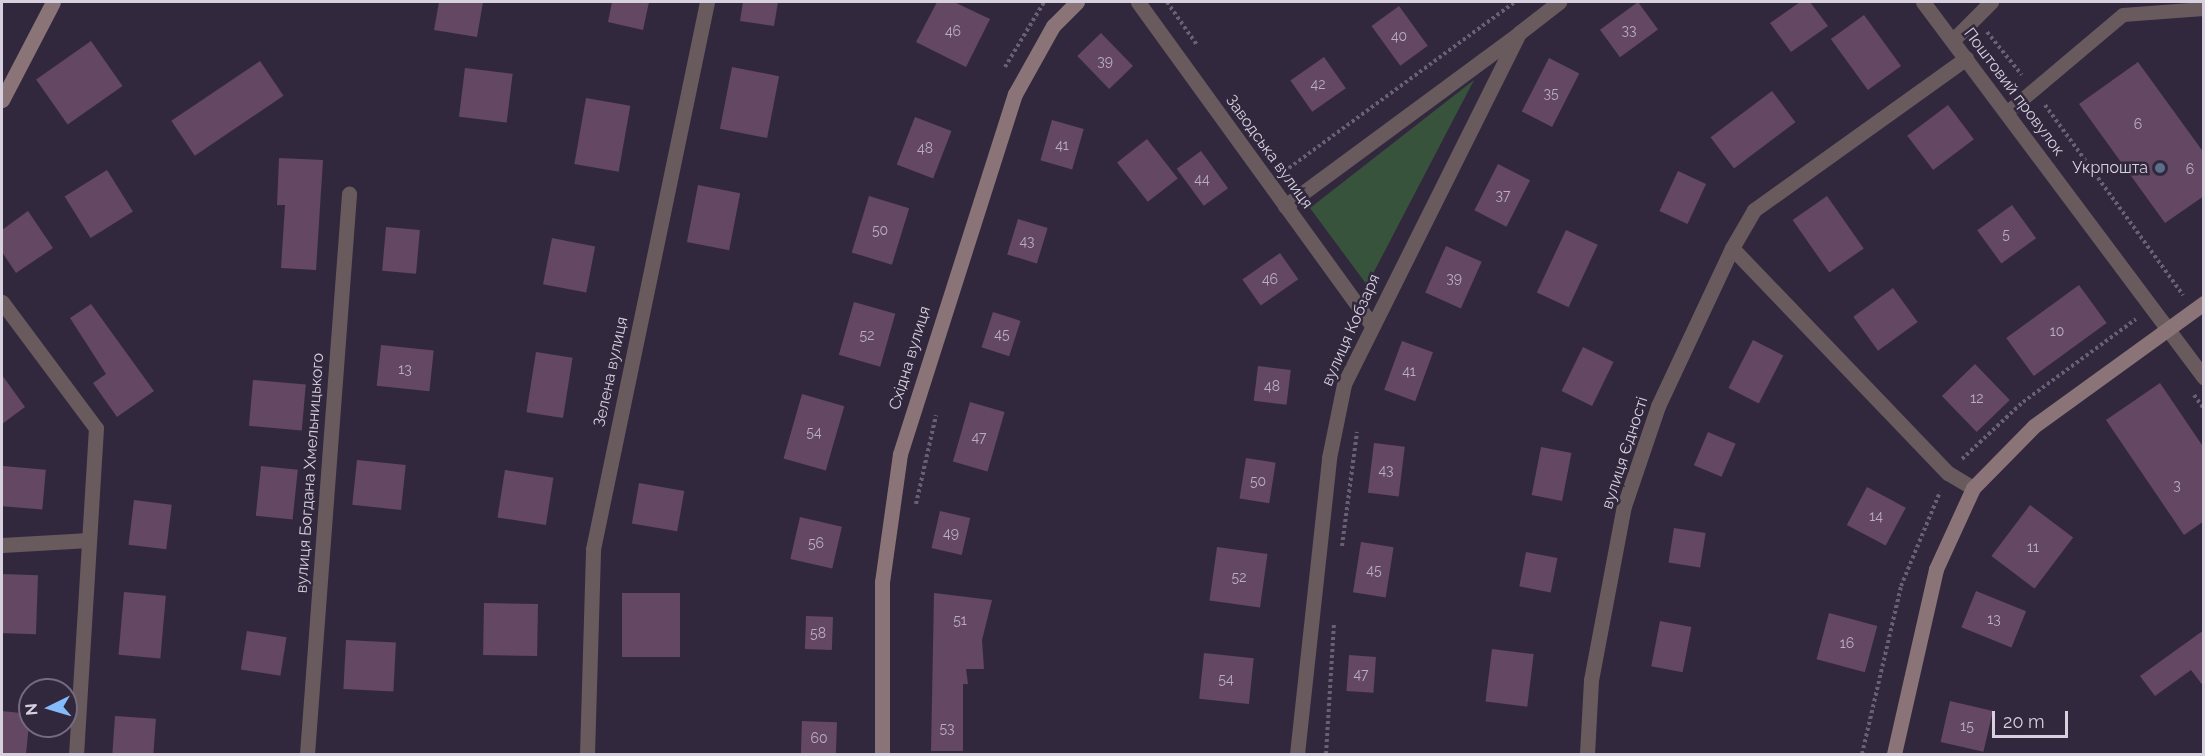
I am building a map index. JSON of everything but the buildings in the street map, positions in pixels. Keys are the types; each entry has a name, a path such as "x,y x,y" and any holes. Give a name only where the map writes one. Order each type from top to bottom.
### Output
{"street":[{"path":"2,100 53,2"},
{"name":"Зелена вулиця","path":"587,754 593,549 707,2"},
{"name":"Східна вулиця","path":"882,754 882,582 900,454 1015,94 1053,26 1077,2"},
{"name":"Заводська вулиця","path":"1138,2 1370,324"},
{"name":"вулиця Кобзаря","path":"1297,754 1329,458 1344,384 1370,324 1520,33 1559,2"},
{"name":"Поштовий провулок","path":"1923,2 2008,112 2204,377"},
{"path":"1953,40 1973,17 1991,2"},
{"path":"1285,206 1520,33"},
{"name":"вулиця Єдності","path":"1587,754 1592,680 1624,506 1658,406 1732,248 1754,210 1966,58"},
{"name":"вулиця Богдана Хмельницького","path":"307,754 349,194"},
{"path":"1732,248 1948,473 1973,488"},
{"path":"2,302 96,428 76,754"},
{"path":"1894,754 1936,569 1973,488 2034,426 2199,306"},
{"path":"2,545 89,540"}],"lane":[{"path":"2008,112 2032,88 2123,15 2204,9"}],"path":[{"path":"1289,168 1515,2"},
{"path":"1973,17 2032,88 2199,306"},
{"path":"913,515 938,405"},
{"path":"1341,555 1359,418"},
{"path":"1326,754 1334,612"}],"green space":[{"path":"1474,80 1367,285 1310,208"}],"place":[{"name":"Укрпошта","path":"2160,168"}]}
